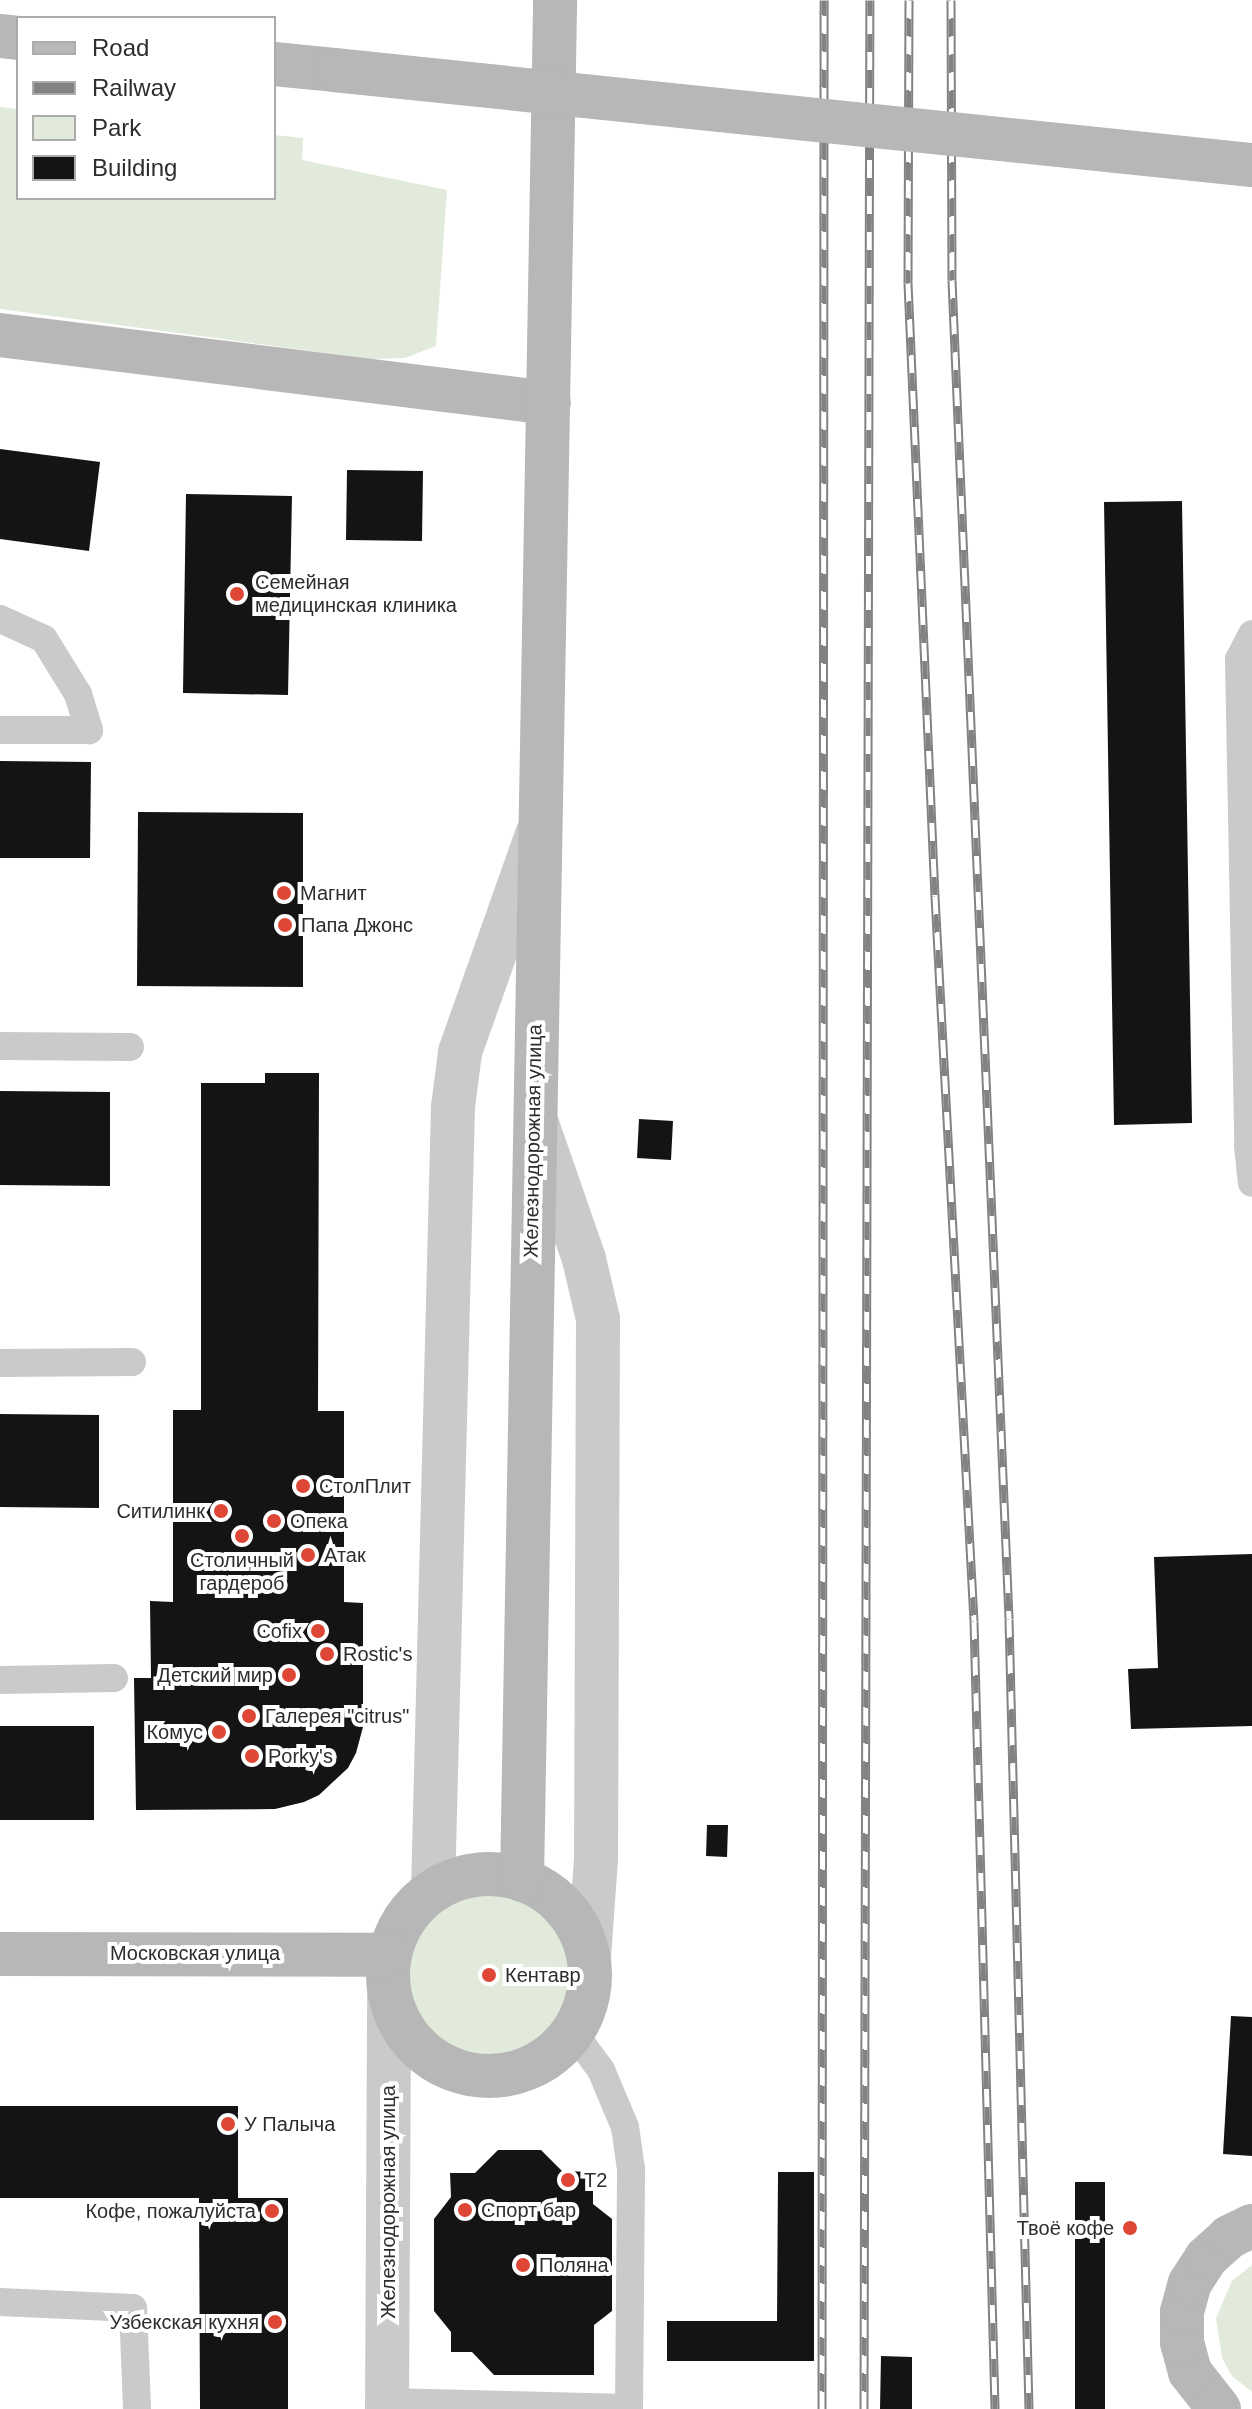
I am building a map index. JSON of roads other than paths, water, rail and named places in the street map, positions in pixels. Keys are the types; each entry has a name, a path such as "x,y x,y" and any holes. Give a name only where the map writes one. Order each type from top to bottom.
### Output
{"street":[{"name":"Железнодорожная улица","path":"522,1880 533,1111 555,0"},
{"path":"276,64 1252,165"},
{"path":"0,335 549,403"},
{"path":"433,1891 453,1107 460,1052 539,828"},
{"path":"533,1111 584,1259 598,1319 596,1859 590,1983 585,2009 573,2032 550,2057 519,2072 486,2077 452,2070 423,2053 401,2027 389,1975 398,1930 413,1908 433,1891 461,1878 492,1874 522,1880 546,1892 566,1909 580,1931 589,1956"},
{"name":"Московская улица","path":"0,1954 389,1975"},
{"name":"Железнодорожная улица","path":"387,2406 389,1975"},
{"path":"1209,2405 1190,2372 1182,2343 1182,2312 1190,2283 1206,2258 1229,2237 1252,2226"}],"lane":[{"path":"0,619 44,639 78,694 89,730 0,730"},
{"path":"1252,634 1239,659 1248,1130 1252,1183"},
{"path":"0,1046 130,1047"},
{"path":"0,1363 132,1362"},
{"path":"0,1680 114,1678"},
{"path":"387,2406 630,2408 631,2169 625,2127 601,2070 573,2032"},
{"path":"0,2302 133,2308 137,2409"}],"railway":[{"path":"822,2409 824,0"},
{"path":"864,2409 870,0"},
{"path":"909,0 908,283 935,896 974,1621 995,2409"},
{"path":"951,0 952,280 1009,1619 1029,2409"}],"place":[{"name":"Семейная медицинская клиника","path":"237,594"},
{"name":"Магнит","path":"284,893"},
{"name":"Папа Джонс","path":"285,925"},
{"name":"СтолПлит","path":"303,1486"},
{"name":"Ситилинк","path":"221,1511"},
{"name":"Опека","path":"274,1521"},
{"name":"Столичный гардероб","path":"242,1536"},
{"name":"Атак","path":"308,1555"},
{"name":"Cofix","path":"318,1631"},
{"name":"Rostic's","path":"327,1654"},
{"name":"Детский мир","path":"289,1675"},
{"name":"Галерея \"citrus\"","path":"249,1716"},
{"name":"Комус","path":"219,1732"},
{"name":"Porky's","path":"252,1756"},
{"name":"Кентавр","path":"489,1975"},
{"name":"У Палыча","path":"228,2124"},
{"name":"T2","path":"568,2180"},
{"name":"Спорт бар","path":"465,2210"},
{"name":"Кофе, пожалуйста","path":"272,2211"},
{"name":"Твоё кофе","path":"1130,2228"},
{"name":"Поляна","path":"523,2265"},
{"name":"Узбекская кухня","path":"275,2322"}]}
